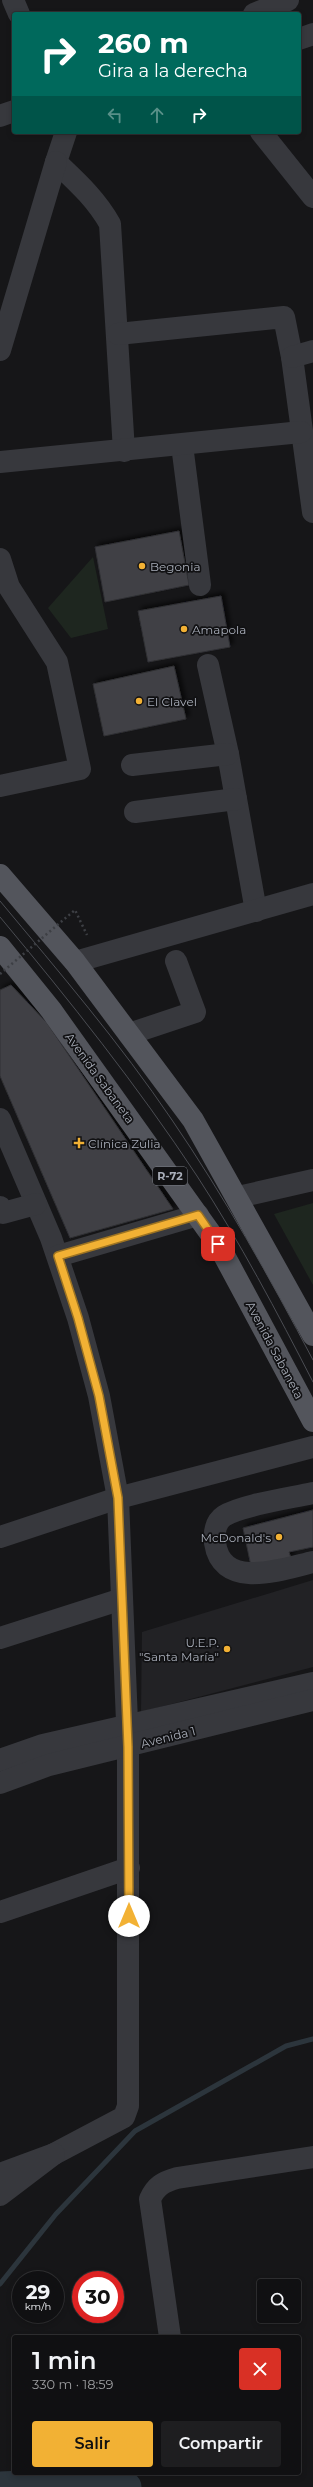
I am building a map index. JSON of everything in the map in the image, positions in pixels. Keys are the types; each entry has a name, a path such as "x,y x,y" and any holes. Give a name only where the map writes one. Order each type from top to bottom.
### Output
{"main road":[{"path":"0,875 75,962 194,1120 238,1197 313,1335"},
{"name":"Avenida Sabaneta","path":"0,947 51,1010 218,1244 313,1421"}],"street":[{"path":"13,0 18,12"},
{"path":"259,12 288,0"},
{"path":"301,38 313,34"},
{"path":"0,116 12,112"},
{"path":"0,350 65,134"},
{"path":"263,134 313,197"},
{"path":"56,162 86,190 101,208 110,224 118,334 124,451"},
{"path":"118,334 284,317 306,446 313,512"},
{"path":"292,357 313,351"},
{"path":"0,462 182,445 306,446"},
{"path":"182,445 200,585"},
{"path":"0,559 9,587 57,662 80,769 0,786"},
{"path":"208,665 228,754 256,911"},
{"path":"132,765 228,754"},
{"path":"135,812 236,799"},
{"path":"75,962 313,894"},
{"path":"129,1034 195,1012 176,961"},
{"path":"0,2174 54,2154 124,2117 127,2112 129,1868 127,1737 118,1498 99,1396 78,1318 58,1256 2,1127"},
{"path":"238,1197 313,1180"},
{"path":"1,1216 36,1204"},
{"path":"58,1256 198,1215"},
{"path":"0,1537 118,1498 313,1447"},
{"path":"313,1494 237,1511 224,1516 216,1525 214,1538 216,1552 223,1562 233,1570 261,1574 313,1562"},
{"path":"0,1638 122,1599"},
{"path":"0,1760 43,1745 127,1737 313,1683"},
{"name":"Avenida 1","path":"0,1783 127,1737 313,1700"},
{"path":"0,1912 129,1868"},
{"path":"0,2195 54,2154"},
{"path":"170,2335 150,2199 155,2188 165,2182 177,2178 313,2157"}],"path":[{"path":"0,974 75,910 88,935"}],"shaded area":[{"path":"93,557 108,629 71,638 48,608"},
{"path":"313,1203 313,1285 274,1214"},
{"name":"U.E.P. \"Santa María\"","path":"313,1580 313,1667 141,1712 142,1632"}],"building":[{"name":"Begonia","path":"179,531 189,585 105,602 95,547"},
{"name":"Amapola","path":"221,596 230,647 148,662 138,611"},
{"name":"El Clavel","path":"174,666 186,719 104,736 93,684"},
{"name":"Clínica Zulia","path":"11,985 47,1023 173,1209 70,1238 0,1076 0,990"},
{"name":"McDonald's","path":"313,1510 313,1547 289,1552 291,1558 251,1566 243,1528"}],"waterway":[{"path":"0,2284 56,2214 135,2131 286,2046 313,2039"},
{"path":"0,2487 109,2482 126,2487"}],"tram line":[{"path":"0,901 67,981 131,1063 172,1120 210,1178 246,1238 313,1360"},
{"path":"0,917 52,980 127,1076 197,1176 258,1278 313,1382"}],"place":[{"name":"Begonia","path":"142,566"},
{"name":"Amapola","path":"184,629"},
{"name":"El Clavel","path":"139,701"},
{"name":"Clínica Zulia","path":"79,1143"},
{"name":"McDonald's","path":"279,1537"},
{"name":"U.E.P. \"Santa María\"","path":"227,1649"}],"route":[{"path":"129,1916 128,1747 118,1498 99,1396 78,1318 58,1256 198,1215 218,1244"}]}
